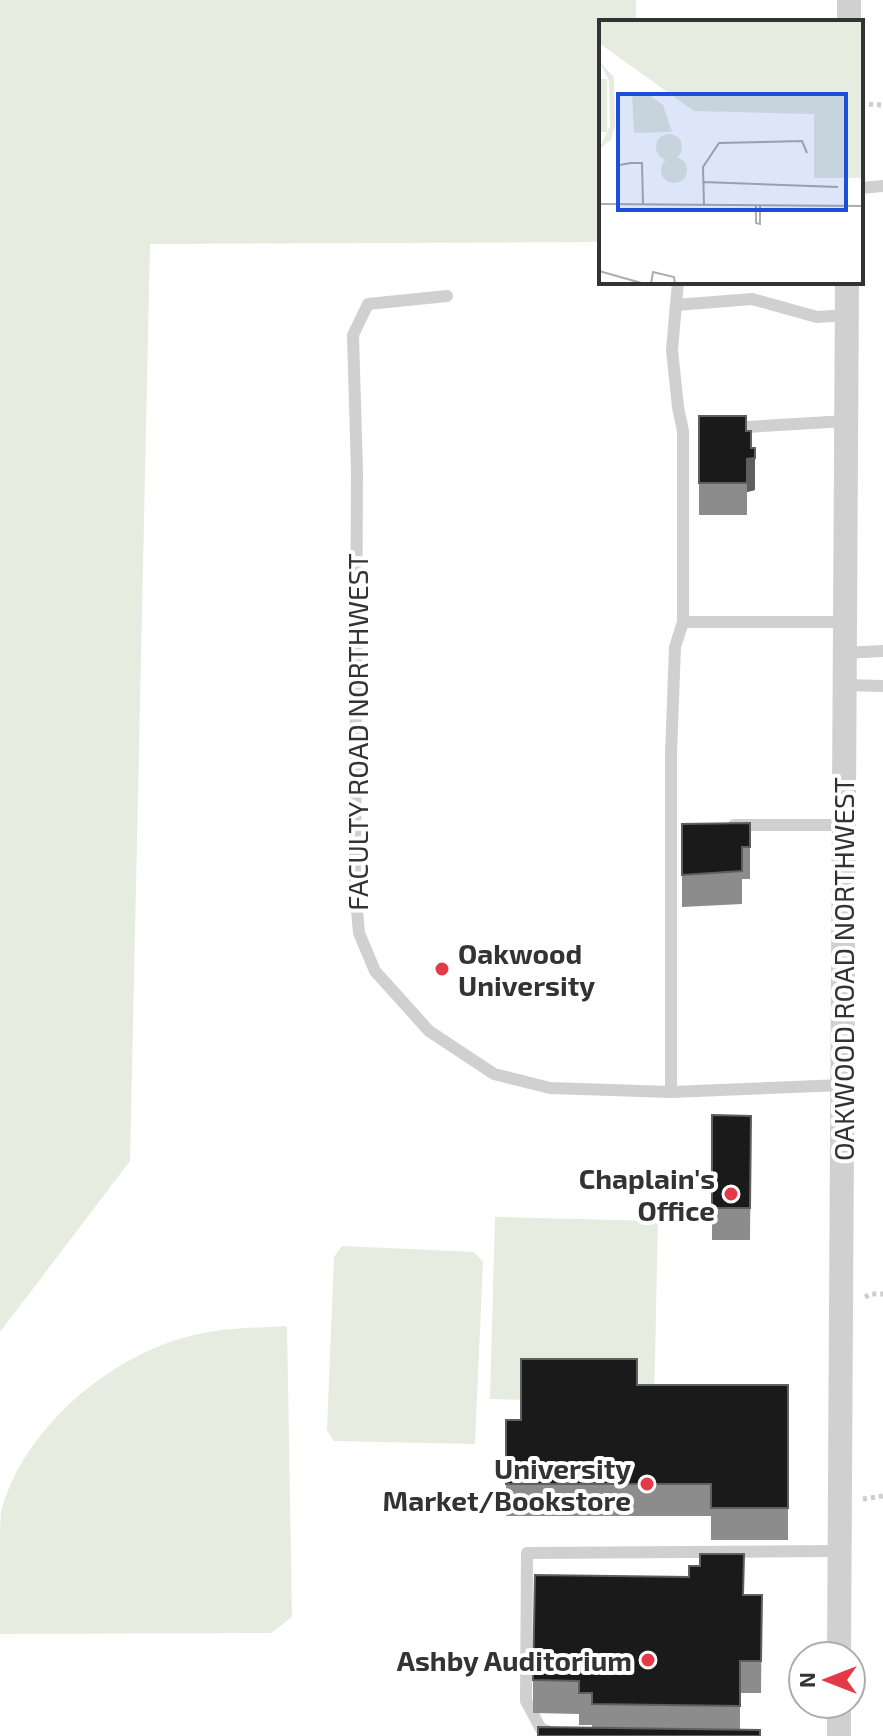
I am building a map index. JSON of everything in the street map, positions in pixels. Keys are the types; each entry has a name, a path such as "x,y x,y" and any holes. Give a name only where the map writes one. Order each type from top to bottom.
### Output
{"street":[{"name":"OAKWOOD ROAD NORTHWEST","path":"839,1640 847,284"}],"lane":[{"path":"863,188 883,186"},
{"path":"671,1092 675,647 683,622 683,431 672,350 678,284"},
{"name":"FACULTY ROAD NORTHWEST","path":"447,296 368,304 353,335 357,472 355,888 359,933 375,971 429,1031 494,1074 550,1088 671,1092 842,1085"},
{"path":"676,305 752,299 817,317 847,315"},
{"path":"713,429 846,421"},
{"path":"683,431 698,430"},
{"path":"683,622 845,622"},
{"path":"845,653 883,651"},
{"path":"845,685 883,686"},
{"path":"671,825 687,825"},
{"path":"718,825 844,825"},
{"path":"562,1736 541,1729 526,1701 527,1553 840,1551"}],"path":[{"path":"863,104 883,105"}],"shaded area":[{"path":"0,0 636,0 636,20 599,20 599,242 150,244 130,1161 0,1332"},
{"path":"495,1217 658,1221 654,1403 490,1399"},
{"path":"342,1246 474,1252 483,1262 475,1444 334,1441 327,1430 334,1257"},
{"path":"287,1326 292,1617 271,1633 0,1634 1,1512 12,1481 28,1452 49,1425 100,1379 159,1346 214,1331"}],"building":[{"path":"699,416 746,416 746,431 751,431 751,448 755,448 755,458 747,459 747,483 699,483"},
{"path":"750,823 750,847 742,847 742,871 682,875 682,824"},
{"name":"Chaplain's Office","path":"712,1115 751,1116 750,1208 712,1208"},
{"name":"University Market/Bookstore","path":"521,1359 637,1359 637,1385 788,1385 788,1508 711,1508 711,1484 506,1484 506,1420 521,1420"},
{"name":"Ashby Auditorium","path":"700,1554 744,1554 743,1595 762,1595 761,1661 740,1661 740,1706 592,1704 592,1693 579,1693 579,1681 533,1680 535,1575 689,1577 689,1566 700,1566"},
{"path":"538,1727 760,1730 760,1736 538,1736"}],"place":[{"name":"Oakwood University","path":"442,969"},
{"name":"Chaplain's Office","path":"731,1194"},
{"name":"University Market/Bookstore","path":"647,1484"},
{"name":"Ashby Auditorium","path":"648,1660"}]}
